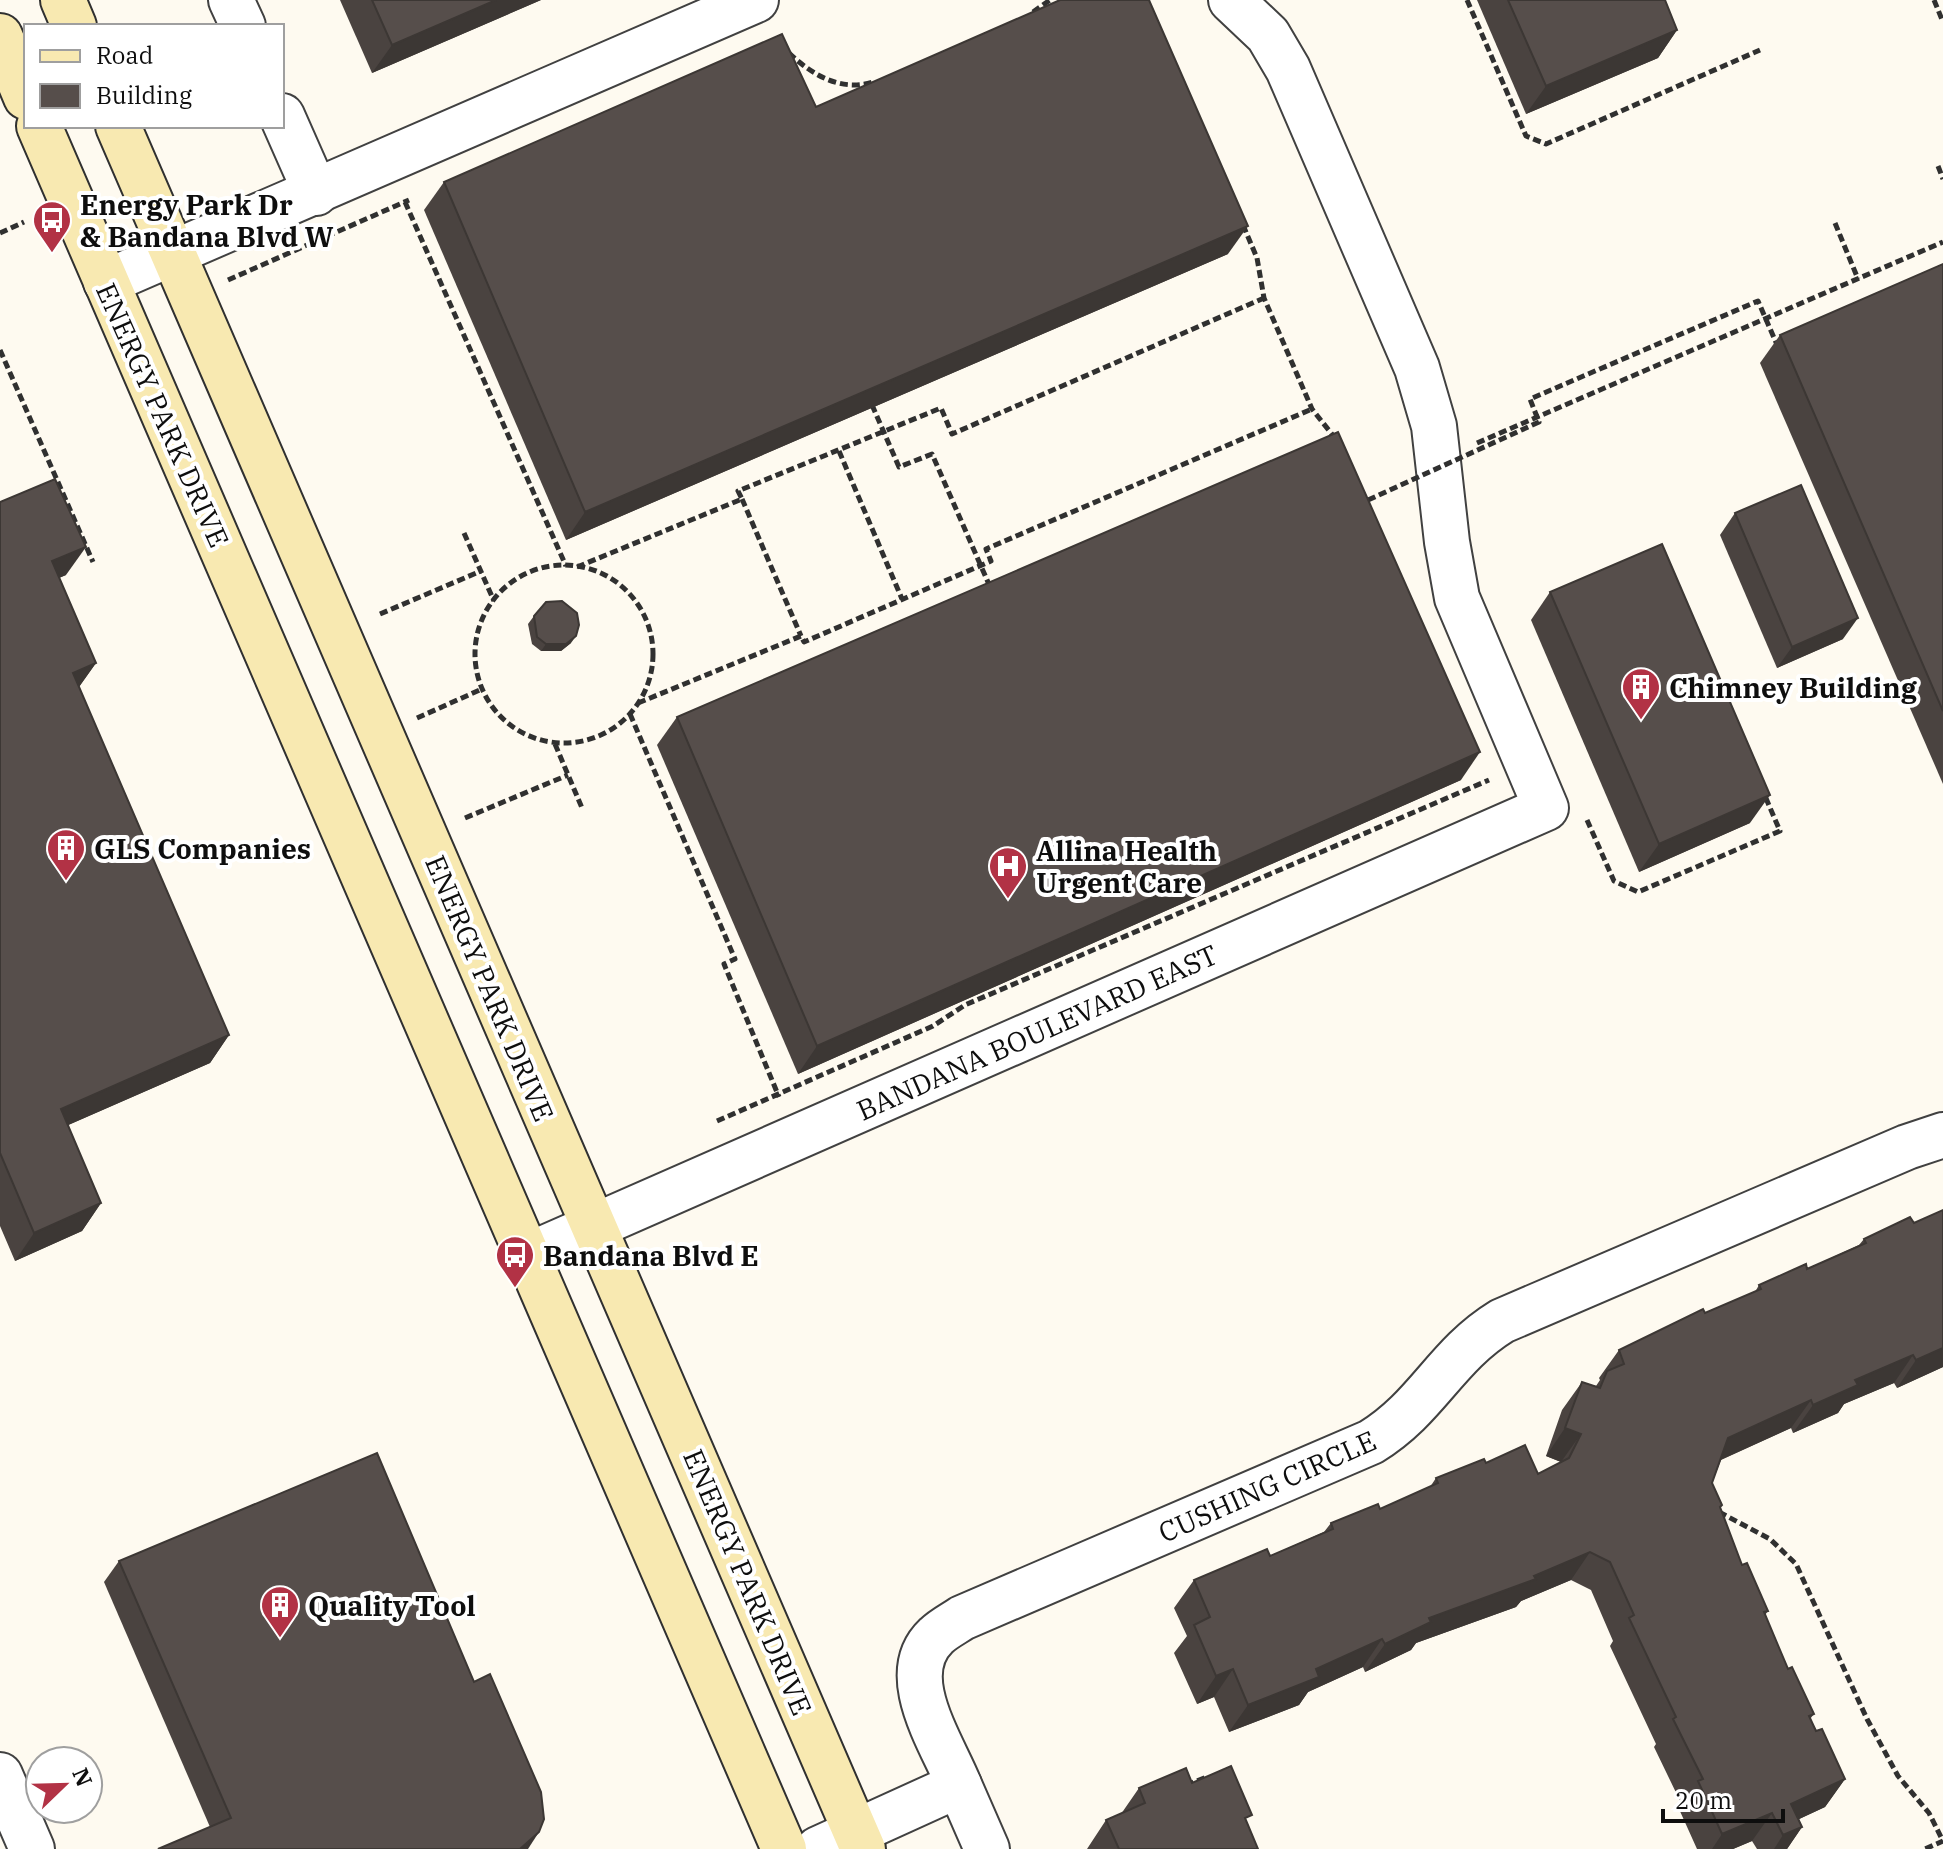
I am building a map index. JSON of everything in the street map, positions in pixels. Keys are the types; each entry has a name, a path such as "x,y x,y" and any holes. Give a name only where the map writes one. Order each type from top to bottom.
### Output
{"street":[{"path":"63,0 73,24"},
{"path":"231,0 242,24"},
{"path":"106,282 756,0"},
{"path":"1231,0 1268,35 1288,69 1417,368 1434,426 1447,542 1457,598 1528,764 1564,808"},
{"path":"0,36 24,92"},
{"path":"284,121 316,193"},
{"name":"ENERGY PARK DRIVE","path":"40,128 529,1255 828,1845"},
{"name":"ENERGY PARK DRIVE","path":"119,128 594,1227 828,1845"},
{"name":"BANDANA BOULEVARD EAST","path":"529,1255 1505,826 1564,808"},
{"name":"CUSHING CIRCLE","path":"987,1849 921,1693 918,1666 934,1636 952,1624 1371,1442 1411,1413 1462,1349 1517,1313 1907,1147 1943,1135"},
{"path":"0,1775 32,1849"},
{"path":"828,1845 959,1785"}],"path":[{"path":"1019,19 1050,0"},
{"path":"1467,0 1526,136 1546,144 1760,50"},
{"path":"1934,0 1943,22"},
{"path":"784,49 815,75 834,82 861,85 883,78"},
{"path":"1938,166 1943,179"},
{"path":"227,280 420,196"},
{"path":"405,202 566,566"},
{"path":"1238,214 1257,258 1264,298 1312,409 1339,443"},
{"path":"0,233 24,222"},
{"path":"1835,223 1858,279"},
{"path":"1471,462 1469,447 1943,242"},
{"path":"1264,298 952,434 941,408 738,491 804,642 991,561 986,549 1312,409"},
{"path":"1364,499 1371,512 1367,498 1539,422 1530,399 1758,301 1781,354"},
{"path":"0,350 93,562"},
{"path":"872,405 899,467 932,454 996,601"},
{"path":"839,451 902,599"},
{"path":"577,567 742,499"},
{"path":"464,533 494,602"},
{"path":"554,565 577,567 599,572 625,589 643,613 653,642 650,680 630,714 613,730 582,742 555,744 520,732 498,715 482,689 475,656 482,618 504,588 531,571 554,565"},
{"path":"380,614 481,571"},
{"path":"638,703 801,636"},
{"path":"381,734 482,689"},
{"path":"630,714 735,959 724,964 799,1137"},
{"path":"555,744 582,808"},
{"path":"717,1121 933,1026 965,1005 1528,764"},
{"path":"1481,767 1505,826"},
{"path":"465,818 568,775"},
{"path":"1564,808 1614,881 1638,892 1780,831 1761,787"},
{"path":"1714,1510 1755,1529 1796,1564 1867,1719 1898,1776 1929,1813 1943,1841 1925,1849"},
{"path":"1182,1786 1209,1776"}],"building":[{"path":"372,0 496,0 392,45"},
{"path":"1060,0 1149,0 1248,226 585,512 444,182 782,34 816,107"},
{"path":"1508,0 1665,0 1677,30 1546,86"},
{"path":"1943,264 1943,711 1780,335"},
{"path":"1338,432 1480,752 817,1046 677,717"},
{"name":"GLS Companies","path":"55,479 86,547 52,561 96,663 73,673 229,1035 61,1109 101,1203 34,1233 0,1153 0,502"},
{"path":"1801,485 1858,618 1792,647 1735,513"},
{"name":"Chimney Building","path":"1662,544 1770,795 1659,844 1550,592"},
{"path":"562,601 577,613 579,625 576,636 566,644 546,644 537,637 534,616 546,602"},
{"path":"1943,1210 1943,1348 1916,1360 1913,1355 1855,1380 1858,1385 1813,1405 1811,1400 1728,1438 1712,1483 1742,1565 1747,1563 1788,1669 1792,1667 1814,1714 1809,1716 1816,1731 1822,1729 1845,1779 1791,1804 1802,1827 1783,1835 1772,1813 1722,1834 1698,1781 1703,1779 1629,1618 1634,1615 1610,1562 1590,1552 1534,1576 1536,1579 1429,1618 1431,1622 1385,1644 1382,1639 1316,1669 1319,1677 1248,1705 1233,1669 1216,1676 1194,1625 1210,1617 1194,1580 1267,1549 1270,1556 1333,1529 1331,1523 1378,1504 1380,1509 1438,1483 1436,1478 1484,1459 1486,1463 1525,1445 1538,1474 1569,1458 1581,1434 1565,1428 1582,1382 1600,1388 1607,1371 1624,1364 1619,1350 1703,1309 1705,1313 1761,1289 1759,1285 1806,1264 1807,1269 1866,1243 1864,1239 1910,1217 1914,1223"},
{"name":"Quality Tool","path":"377,1453 474,1682 490,1674 541,1792 544,1819 539,1832 520,1849 158,1849 231,1818 119,1561"},
{"path":"1231,1766 1252,1815 1245,1818 1258,1849 1119,1849 1106,1820 1145,1803 1139,1788 1186,1768 1192,1783"}],"place":[{"name":"Energy Park Dr & Bandana Blvd W","path":"52,254"},
{"name":"Chimney Building","path":"1641,721"},
{"name":"GLS Companies","path":"66,882"},
{"name":"Allina Health Urgent Care","path":"1008,900"},
{"name":"Bandana Blvd E","path":"515,1289"},
{"name":"Quality Tool","path":"280,1639"}]}
